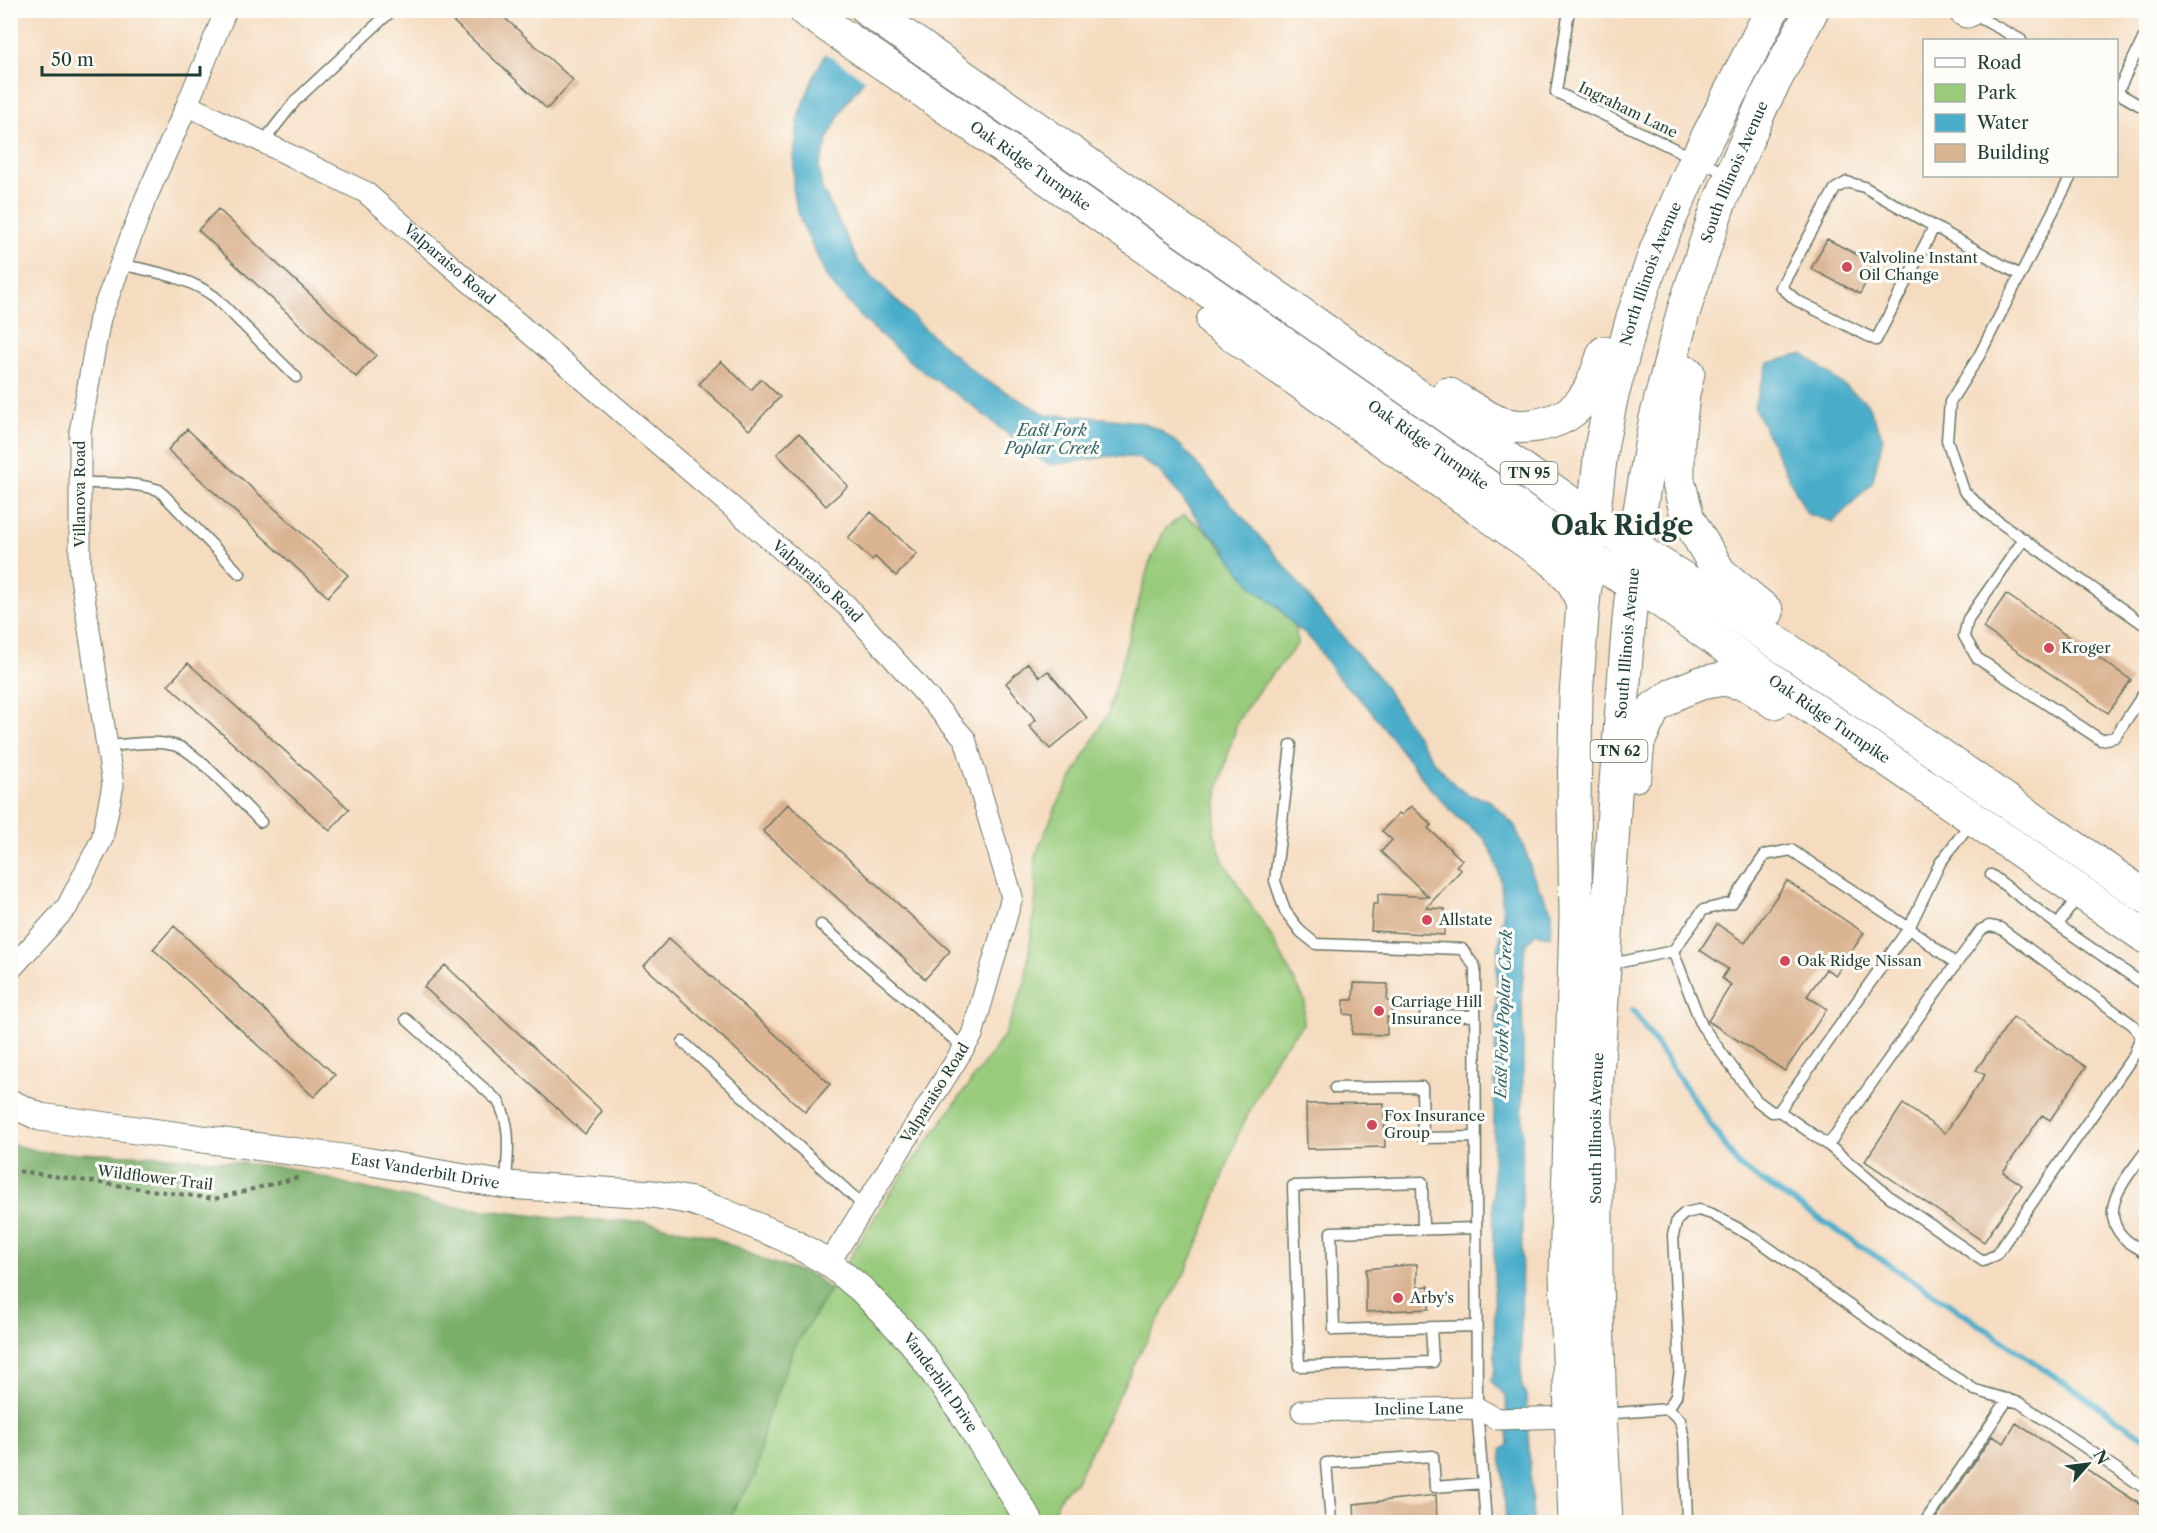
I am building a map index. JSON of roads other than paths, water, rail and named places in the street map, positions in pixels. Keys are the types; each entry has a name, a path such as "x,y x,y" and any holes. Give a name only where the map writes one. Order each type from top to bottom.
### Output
{"highway":[{"name":"Oak Ridge Turnpike","path":"804,10 1588,557 1658,599 1974,818 2090,878 2146,897"},
{"name":"Oak Ridge Turnpike","path":"868,10 1636,549 1695,586 1950,761 2090,878 2146,937"},
{"name":"North Illinois Avenue","path":"1588,557 1602,443 1633,317 1657,248 1696,160 1772,10"},
{"name":"South Illinois Avenue","path":"1606,1522 1577,1416 1596,1279 1596,1092 1632,583 1640,510 1656,422 1683,313 1703,250 1730,175 1763,103 1812,10"},
{"path":"1730,175 1786,95 1830,10"},
{"path":"1053,182 1206,316 1554,561 1573,582 1583,603"},
{"path":"1332,337 1399,365 1475,411 1502,424 1528,427 1552,423 1577,408 1589,394 1615,320 1657,248"},
{"path":"1703,250 1704,307 1683,394 1678,440 1678,480 1688,519 1720,573 1862,685 1950,761 2050,812 2120,859 2146,872"},
{"name":"South Illinois Avenue","path":"1575,1522 1577,1416 1566,1274 1576,916 1574,803 1576,696 1588,557"},
{"path":"1608,901 1630,842 1638,742 1654,708 1676,693 1701,683 1723,679 1747,684 1826,738 1902,769"}],"street":[{"name":"Villanova Road","path":"10,970 67,907 102,839 113,785 80,570 80,432 100,318 145,200 226,10"},
{"name":"Valparaiso Road","path":"187,105 365,192 846,605 965,739 1011,897 972,1035 829,1263"},
{"name":"East Vanderbilt Drive","path":"10,1103 40,1117 365,1161 506,1185 653,1194 692,1201 785,1238 829,1263"},
{"name":"Vanderbilt Drive","path":"829,1263 861,1289 912,1342 962,1412 1030,1522"},
{"name":"Incline Lane","path":"1302,1411 1477,1408 1497,1419 1577,1416"}],"lane":[{"name":"Ingraham Lane","path":"1569,10 1556,92 1730,175"},
{"path":"1966,11 2019,39"},
{"path":"263,142 296,100 389,14"},
{"path":"2118,91 2146,33"},
{"path":"2118,94 2146,108"},
{"path":"2070,177 1978,356 1950,402 1947,440 1964,490 1988,514 2146,626"},
{"path":"1934,227 1876,340 1796,300 1781,287 1834,189 1847,183 1864,187 2020,275"},
{"path":"120,264 178,278 200,286 215,297 296,377"},
{"path":"80,483 121,483 159,490 240,574"},
{"path":"2024,539 1968,619 1965,636 1977,658 2101,740 2115,737 2146,690"},
{"path":"107,746 161,743 179,747 197,759 261,822"},
{"path":"1291,746 1275,881 1285,911 1300,932 1316,944 1462,949 1475,967 1477,1408 1486,1522"},
{"path":"1779,1111 1909,928 1940,863 1974,818"},
{"path":"1604,965 1673,951 1703,910 1732,903 1765,855 1791,850 1909,928 1956,964"},
{"path":"1991,875 2146,986"},
{"path":"2058,925 2090,878"},
{"path":"821,925 964,1048"},
{"path":"1673,951 1702,1026 1756,1100 1772,1112 1779,1111 1828,1145 1890,1197 1983,1261 1996,1255 2134,1055 2141,1036 2133,1025 2000,928 1989,927 1981,930 1828,1145"},
{"path":"1425,1015 1475,1016"},
{"path":"406,1019 498,1101 508,1126 506,1185"},
{"path":"683,1042 864,1206"},
{"path":"1335,1088 1422,1087 1422,1138 1476,1137"},
{"path":"2146,1151 2113,1199 2112,1218 2123,1237 2146,1252"},
{"path":"1423,1229 1422,1182 1293,1186 1299,1366 1433,1362 1431,1327"},
{"path":"1668,1409 1676,1395 1680,1370 1673,1235 1677,1220 1685,1214 1699,1210 1712,1214 1755,1238 1910,1349 1975,1390 2020,1403 2044,1417 2146,1489"},
{"path":"1476,1227 1331,1232 1334,1330 1476,1326"},
{"path":"1925,1522 2008,1399"},
{"path":"1577,1416 1668,1409 1680,1420 1684,1439 1687,1522"},
{"path":"1331,1522 1326,1463 1433,1456 1435,1487 1483,1483"}],"water":[{"name":"East Fork Poplar Creek","path":"852,11 907,11 846,103 830,133 819,167 822,188 859,263 927,331 981,378 1047,415 1139,422 1160,430 1182,447 1378,677 1434,762 1457,787 1468,794 1490,801 1514,825 1527,855 1532,874 1552,912 1551,937 1536,933 1525,945 1522,991 1521,1383 1526,1396 1533,1522 1506,1522 1501,1450 1508,1445 1506,1396 1491,1381 1495,1369 1493,1168 1497,964 1503,914 1501,882 1495,859 1484,838 1458,818 1430,788 1367,706 1338,678 1314,643 1304,632 1296,628 1278,607 1256,590 1232,561 1223,546 1202,525 1158,470 1138,458 1111,456 1051,465 1039,459 970,404 914,365 863,319 828,280 801,221 793,194 794,158 799,114 817,69"},
{"path":"1803,354 1867,403 1883,438 1872,483 1833,522 1807,514 1754,407 1768,363"}],"waterway":[{"path":"1633,1010 1739,1166 1952,1306 2146,1439"}],"place":[{"name":"Valvoline Instant Oil Change","path":"1847,267"},
{"name":"Kroger","path":"2049,648"},
{"name":"Allstate","path":"1427,920"},
{"name":"Oak Ridge Nissan","path":"1785,961"},
{"name":"Carriage Hill Insurance","path":"1379,1011"},
{"name":"Fox Insurance Group","path":"1372,1125"},
{"name":"Arby's","path":"1398,1298"}],"district":[{"name":"Oak Ridge","path":"1622,526"}]}
